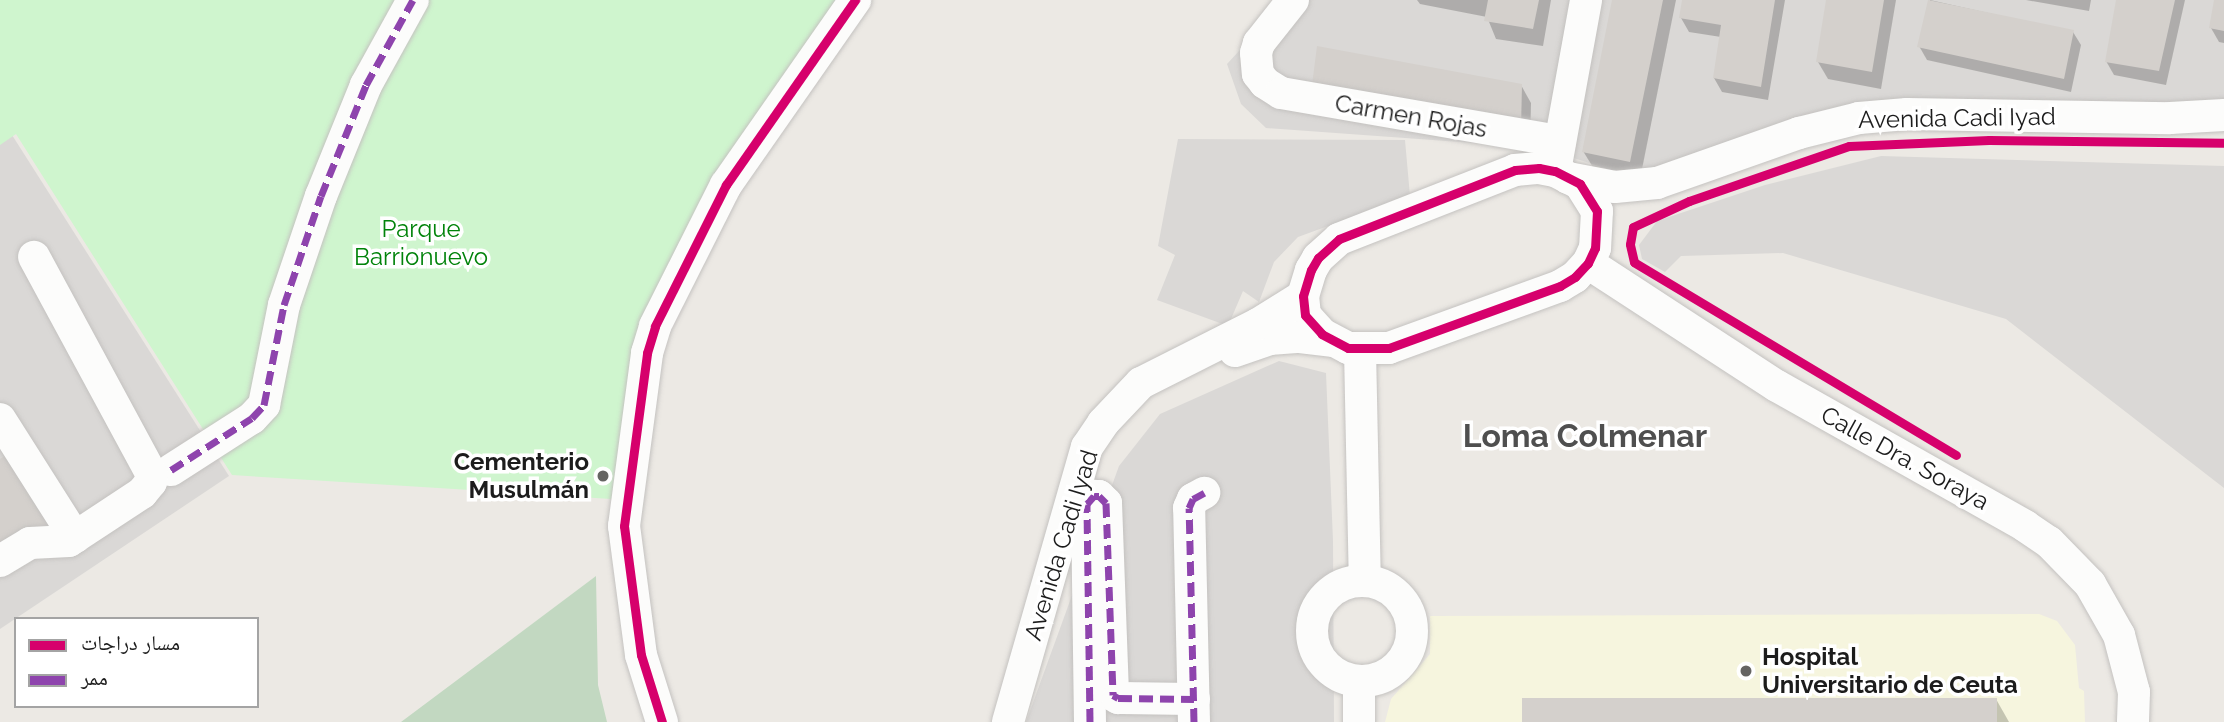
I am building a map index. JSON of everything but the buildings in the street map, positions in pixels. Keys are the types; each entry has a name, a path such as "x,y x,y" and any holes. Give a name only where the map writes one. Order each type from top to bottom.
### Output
{"street":[{"path":"171,470 252,418 264,405 284,305 321,196 366,85 413,0"},
{"path":"662,722 641,655 624,526 647,353 655,327 726,185 855,0"},
{"name":"Carmen Rojas","path":"1293,0 1259,43 1256,53 1258,74 1265,83 1281,93 1561,163"},
{"path":"1561,163 1586,0"},
{"name":"Avenida Cadi Iyad","path":"1141,383 1269,339 1300,337 1346,345 1389,348 1560,286 1575,277 1625,204 1657,183 1799,132 1859,118 1907,114 2170,118 2224,115"},
{"path":"1561,163 1594,202 1593,249"},
{"path":"1364,581 1346,345 1312,326 1305,316 1303,296 1311,270 1318,258 1339,239 1515,170 1561,163"},
{"name":"Avenida Cadi Iyad","path":"1561,163 1615,187 1657,183"},
{"name":"Calle Dra. Soraya","path":"1593,249 1777,386 2049,542 2090,584 2119,635 2134,692 2133,722"},
{"path":"0,561 30,543 60,544 75,537 142,493 151,482 152,475 34,257"},
{"name":"Avenida Cadi Iyad","path":"1008,722 1087,447 1103,423 1141,383 1258,324 1303,296"},
{"path":"1,423 75,537"},
{"path":"1090,722 1087,504 1094,496 1099,496 1106,503 1113,695 1194,710 1189,508 1193,499 1204,493"},
{"path":"1364,581 1378,583 1401,600 1412,625 1411,640 1406,653 1387,674 1359,681 1330,669 1314,643 1312,628 1323,599 1342,585 1364,581"},
{"path":"1359,681 1359,722"}],"shaded area":[{"path":"1286,0 2224,0 2224,104 1912,108 1629,176 1543,148 1266,128 1241,104 1227,64"},
{"path":"12,135 229,476 18,617 14,617 0,629 0,144"},
{"path":"1178,139 1405,140 1410,196 1298,237 1274,262 1259,302 1243,291 1228,326 1157,300 1175,255 1158,246"},
{"path":"1881,156 2224,166 2224,488 2006,319 1783,253 1681,256 1665,272 1642,259 1639,245 1657,221 1765,185"},
{"path":"1279,361 1326,373 1333,541 1334,722 1026,722 1119,466 1160,414"},
{"path":"596,576 598,685 607,722 401,722"},
{"name":"Hospital Universitario de Ceuta","path":"2039,614 2057,621 2075,645 2079,688 2084,691 2085,722 1385,722 1391,699 1430,654 1430,616"}],"green space":[{"name":"Parque Barrionuevo","path":"0,0 855,0 669,288 627,500 232,475 16,134 0,145"}],"marked path":[{"path":"171,470 252,418 264,405 284,305 321,196 366,85 413,0"},
{"path":"1194,722 1189,508 1193,499 1204,493"},
{"path":"1090,722 1087,504 1094,496 1099,496 1106,503 1113,695 1118,698 1194,699"}],"cycle path":[{"path":"662,722 641,655 624,526 647,353 655,326 726,185 855,0"},
{"path":"1956,455 1634,262 1630,244 1633,227 1689,201 1849,146 1989,140 2224,143"},
{"path":"1539,168 1555,171 1580,184 1597,211 1595,248 1588,263 1575,277 1560,286 1389,348 1348,348 1322,334 1305,315 1303,296 1311,270 1318,258 1339,239 1515,170 1539,168"}],"place":[{"name":"Cementerio Musulmán","path":"603,476"},
{"name":"Hospital Universitario de Ceuta","path":"1746,671"}],"district":[{"name":"Loma Colmenar","path":"1585,436"}]}
